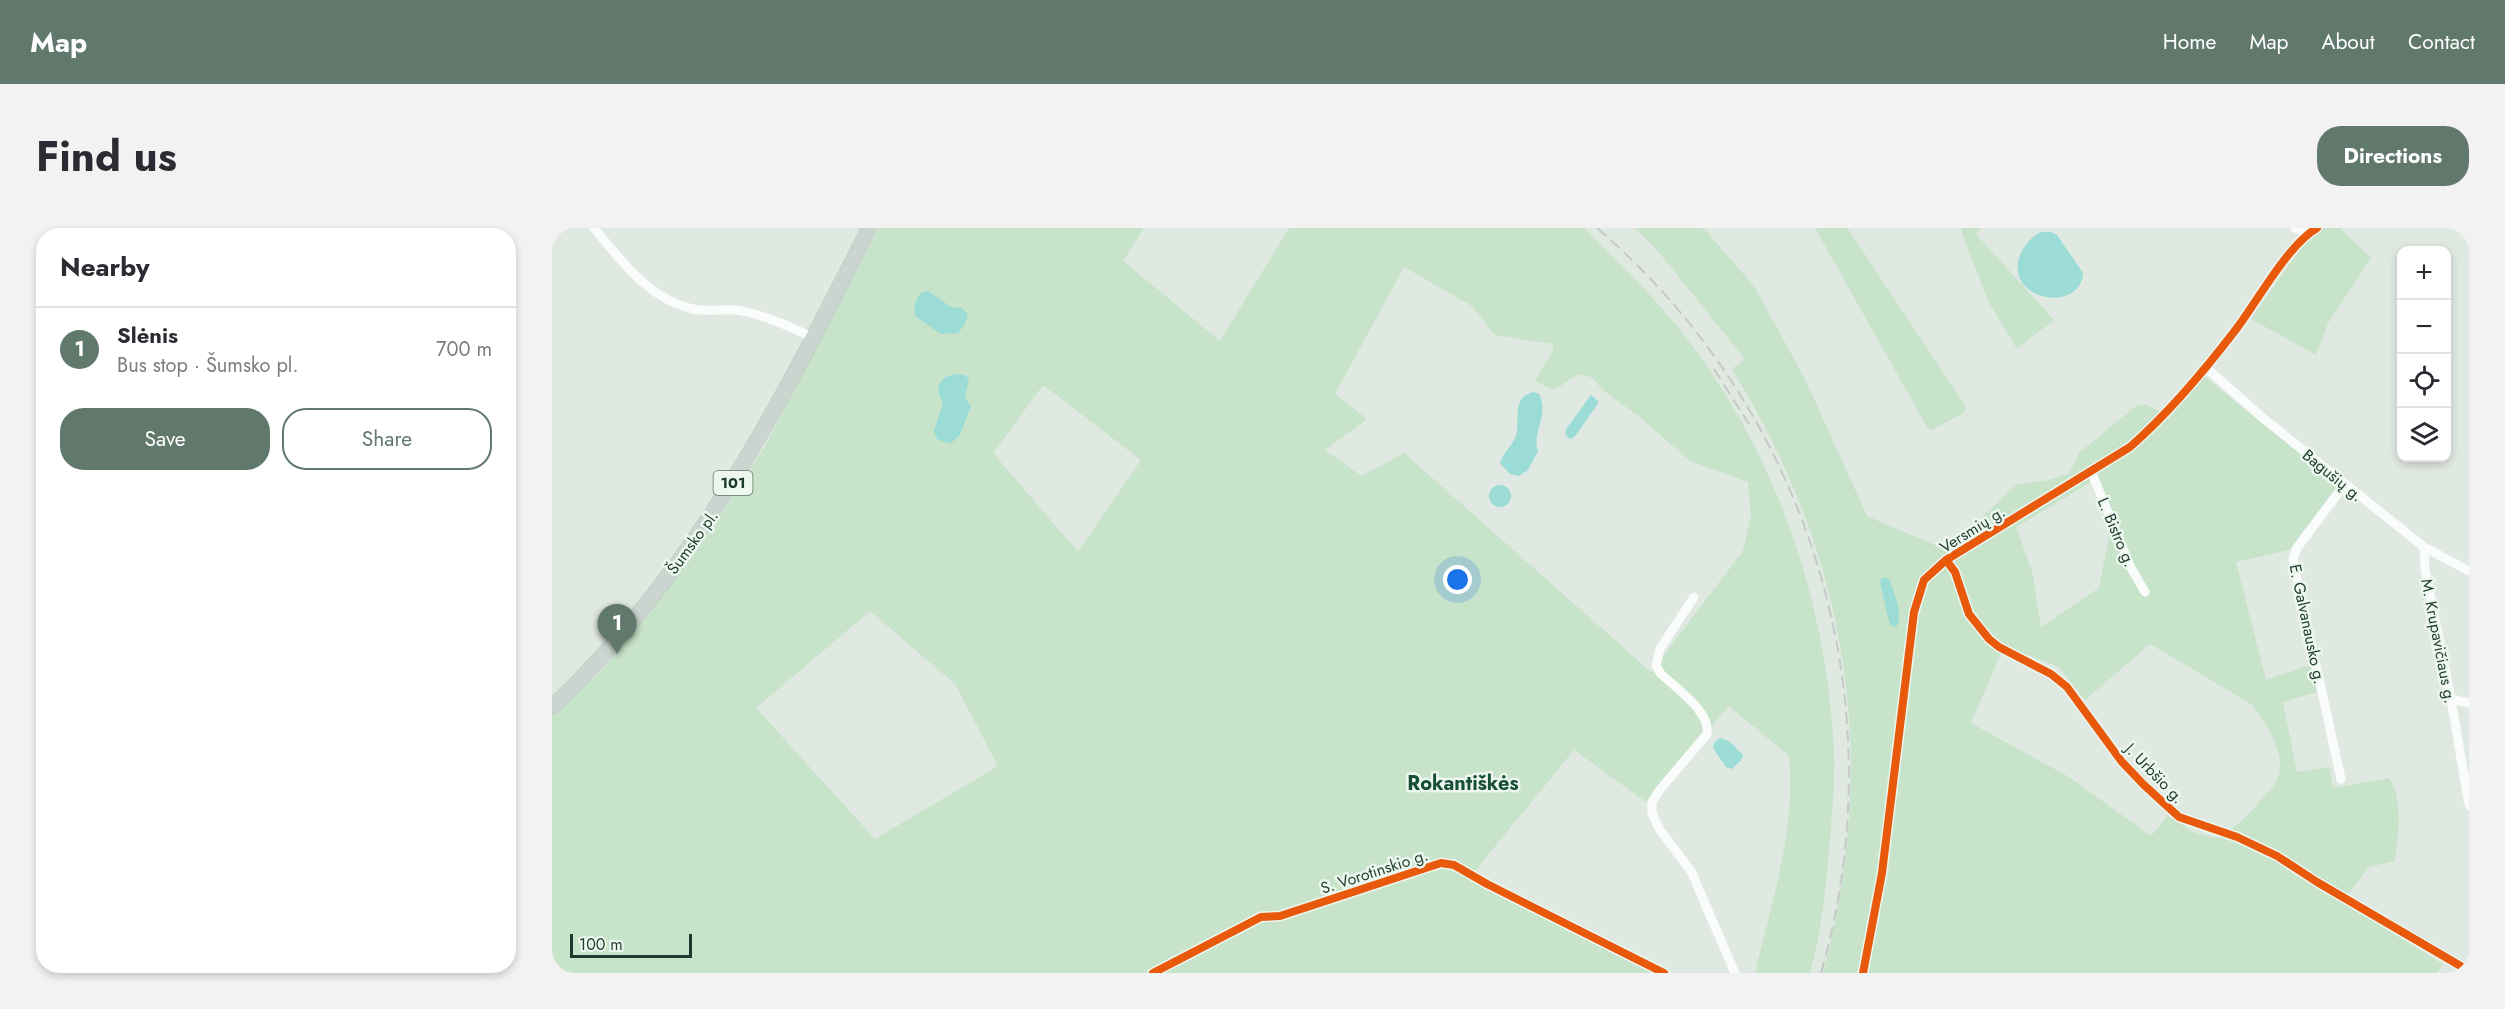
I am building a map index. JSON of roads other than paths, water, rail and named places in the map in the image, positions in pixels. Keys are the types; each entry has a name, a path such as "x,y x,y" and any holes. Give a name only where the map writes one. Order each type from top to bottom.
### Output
{"main road":[{"name":"Šumsko pl.","path":"552,707 637,615 694,542 753,450 814,338 869,228"}],"street":[{"path":"594,228 630,273 648,287 682,305 694,309 737,310 750,313 814,338"},
{"path":"2295,228 2313,230"},
{"path":"2463,228 2469,233"},
{"name":"Versmių g.","path":"1863,973 1882,873 1918,592 1929,573 1946,560 2130,447 2156,424 2205,367 2313,230"},
{"name":"Bagušių g.","path":"2205,367 2263,418 2424,547 2469,572"},
{"name":"L. Bistro g.","path":"2091,471 2130,566 2145,592"},
{"name":"E. Galvanausko g.","path":"2342,779 2293,560 2297,548 2345,484"},
{"name":"M. Krupavičiaus g.","path":"2424,547 2424,569 2451,699 2469,805"},
{"name":"J. Urbšio g.","path":"1946,560 1955,572 1969,614 1989,639 1999,647 2051,674 2067,687 2122,762 2179,817 2237,837 2277,856 2469,971"},
{"path":"1694,597 1660,649 1656,666 1661,674 1702,713 1708,726 1707,734 1658,792 1652,802 1652,813 1660,830 1691,871 1735,973"},
{"path":"2451,699 2469,703"},
{"name":"S. Vorotinskio g.","path":"1153,973 1261,917 1280,916 1441,863 1454,865 1487,884 1664,973"}],"water":[{"path":"2041,232 2051,232 2057,235 2083,273 2077,289 2070,294 2053,298 2035,294 2022,282 2018,274 2019,257 2028,243"},
{"path":"928,291 951,307 962,308 968,314 965,324 958,333 941,334 915,316 918,298 922,292"},
{"path":"954,374 965,375 969,380 965,397 971,406 960,435 950,444 937,439 934,431 943,403 939,394 939,385 944,378"},
{"path":"1534,392 1539,394 1542,401 1542,416 1536,444 1538,451 1528,470 1519,476 1510,474 1500,463 1517,432 1521,399"},
{"path":"1591,395 1599,402 1576,435 1571,439 1567,437 1565,433 1567,428"},
{"path":"1500,485 1508,488 1511,496 1508,504 1500,507 1492,504 1489,496 1492,488"},
{"path":"1885,577 1890,580 1898,604 1899,617 1896,627 1890,625 1880,583"},
{"path":"1720,738 1729,741 1743,755 1732,769 1726,767 1713,748 1714,743"}],"railway":[{"path":"1597,228 1671,301 1733,383 1782,472 1818,567 1841,666 1849,768 1843,870 1821,973"},
{"path":"1714,369 1749,424"}],"place":[{"name":"Slėnis","path":"617,654"}],"district":[{"name":"Rokantiškės","path":"1463,783"}]}
